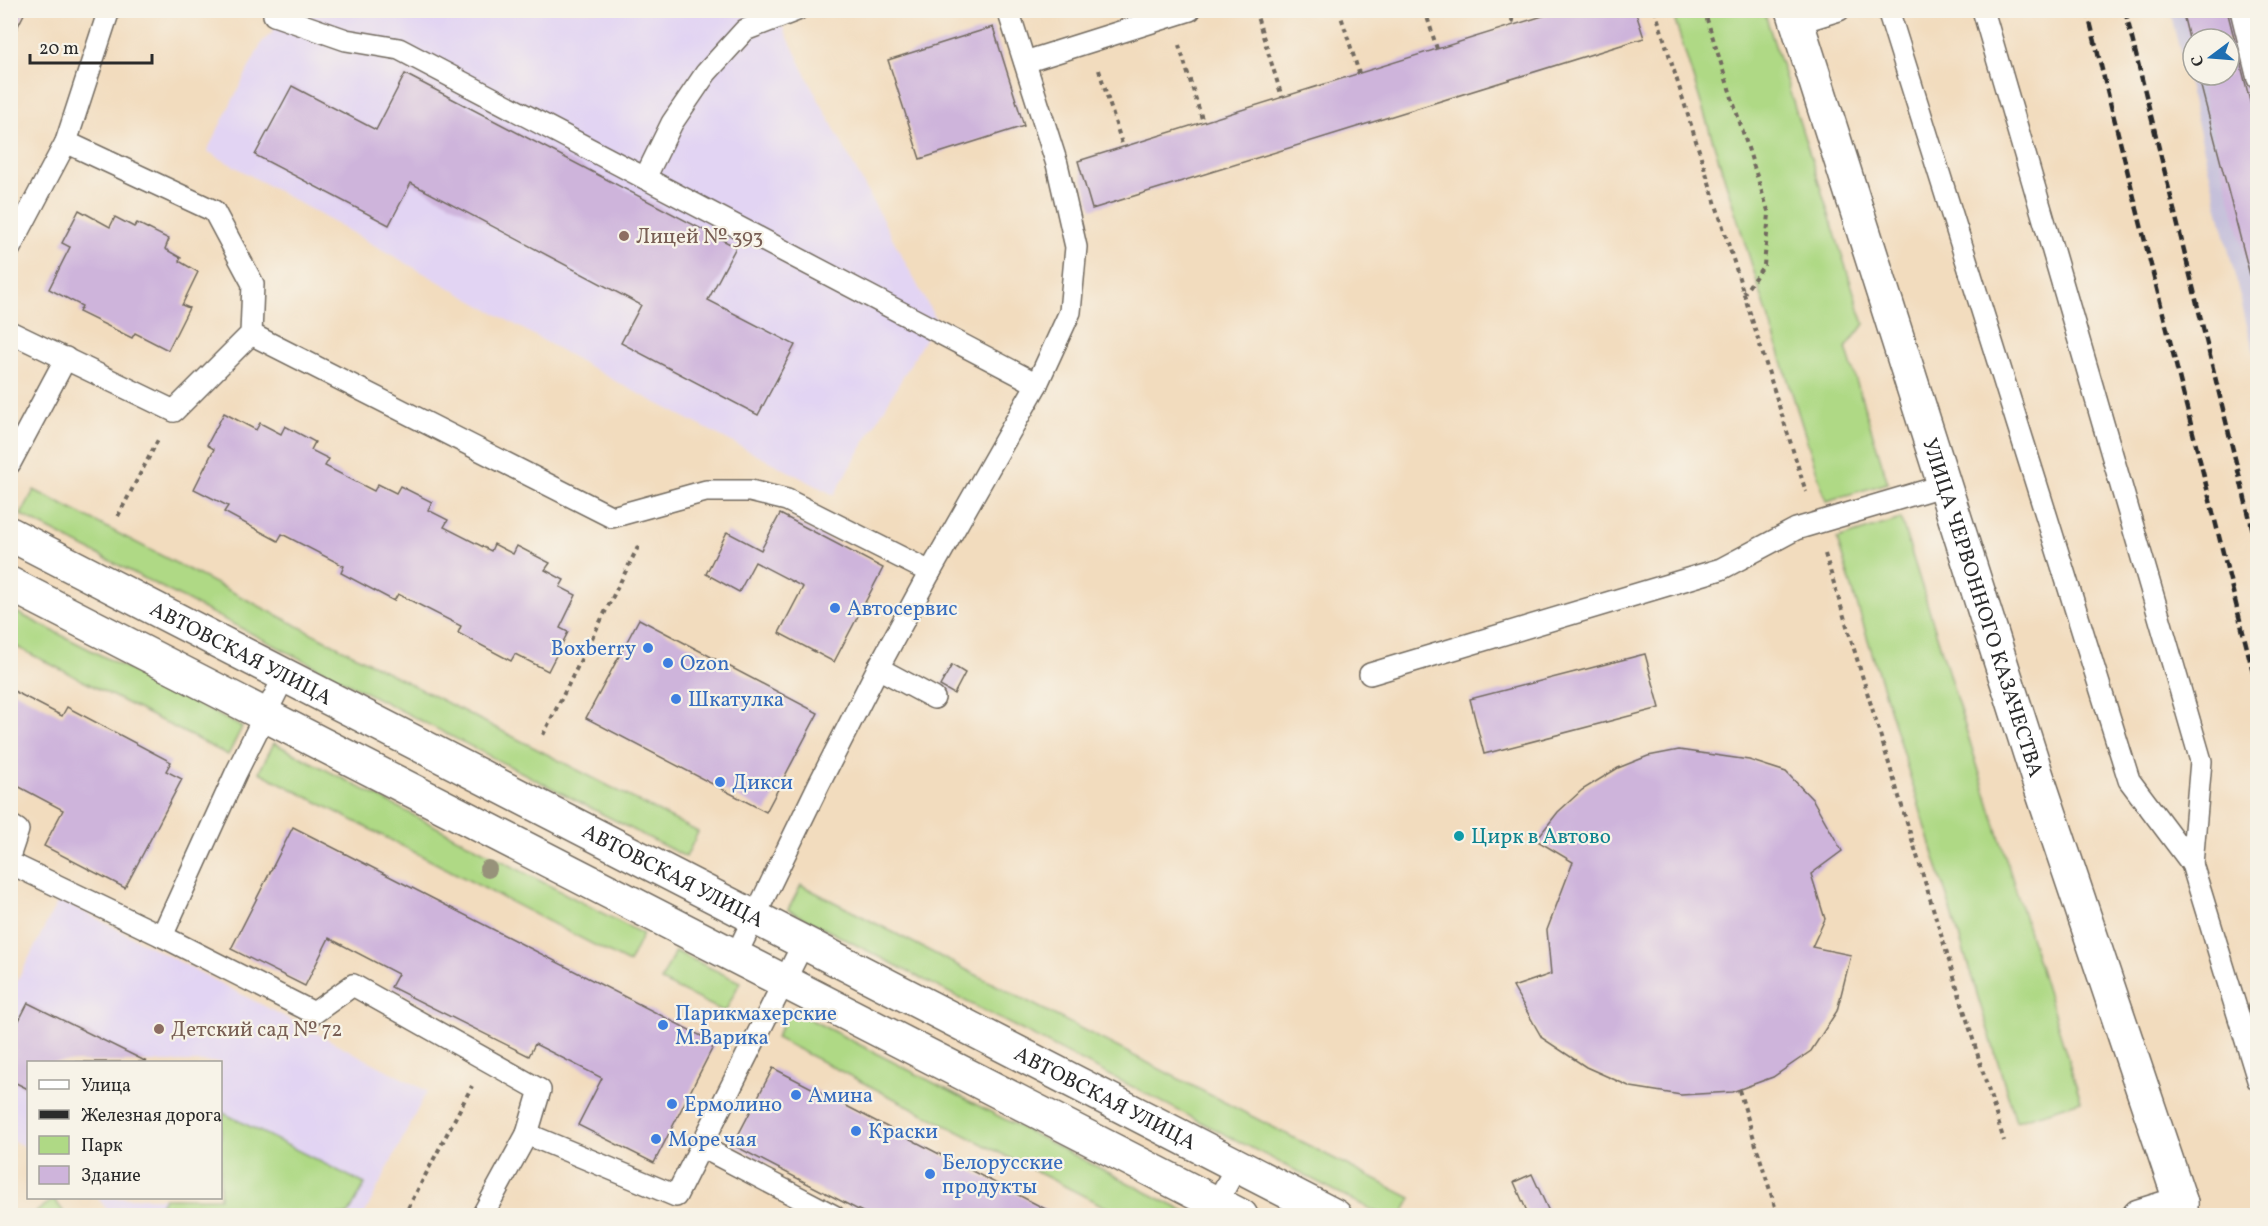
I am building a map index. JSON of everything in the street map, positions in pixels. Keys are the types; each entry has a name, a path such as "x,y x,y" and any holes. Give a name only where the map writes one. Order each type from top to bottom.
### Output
{"street":[{"name":"УЛИЦА ЧЕРВОННОГО КАЗАЧЕСТВА","path":"1795,17 2037,776 2186,1211"},
{"name":"АВТОВСКАЯ УЛИЦА","path":"10,534 1335,1215"},
{"name":"АВТОВСКАЯ УЛИЦА","path":"10,584 784,982 1223,1211"},
{"path":"2139,1215 2186,1211"}],"lane":[{"path":"10,248 66,142 109,10"},
{"path":"645,178 672,123 706,73 745,30 797,10"},
{"path":"735,957 878,668 1037,384 1070,312 1077,247 1057,164 1008,10"},
{"path":"1795,17 1839,10"},
{"path":"1888,10 2129,780 2192,864 2258,1080"},
{"path":"1983,10 2201,762 2192,864"},
{"path":"2241,10 2258,79"},
{"path":"1025,62 1180,14"},
{"path":"274,15 346,40 399,49 1037,384"},
{"path":"10,332 174,411 251,334 253,284 214,211 66,142"},
{"path":"251,334 612,517 706,491 750,491 787,501 930,572"},
{"path":"10,463 66,358"},
{"path":"1370,674 1721,569 1796,529 1945,485"},
{"path":"878,668 934,698"},
{"path":"162,936 285,675"},
{"path":"10,825 18,830 10,854"},
{"path":"10,863 314,1013 353,985 540,1090 527,1134 482,1215"},
{"path":"527,1134 676,1196 804,942"},
{"path":"702,1147 834,1215"},
{"path":"1223,1211 1237,1165"}],"path":[{"path":"1255,10 1282,97"},
{"path":"1339,10 1359,74"},
{"path":"1425,10 1437,49"},
{"path":"1509,10 1514,26"},
{"path":"1655,10 2004,1142"},
{"path":"1704,10 1769,214 1764,265 1743,293"},
{"path":"1180,14 1203,122"},
{"path":"1090,41 1124,147"},
{"path":"118,516 174,411"},
{"path":"543,735 661,502"},
{"path":"404,1215 473,1085"},
{"path":"1739,1090 1777,1213"}],"shaded area":[{"name":"Лицей № 393","path":"274,11 775,11 814,91 936,320 834,495 624,386 207,151 262,42 273,32"},
{"path":"2170,11 2257,11 2257,366 2189,87 2241,87 2241,27 2181,27 2181,56"},
{"name":"Детский сад № 72","path":"59,899 427,1091 364,1215 111,1215 99,1199 222,1199 222,1061 27,1061 27,1148 11,1140 10,995"}],"green space":[{"path":"1672,11 1764,11 1864,324 1846,348 1888,483 1826,501"},
{"path":"34,490 698,832 686,857 21,515"},
{"path":"1901,519 2081,1101 2016,1121 1837,539"},
{"path":"10,609 242,727 228,755 11,644"},
{"path":"274,743 643,934 629,963 259,772"},
{"path":"801,885 1411,1198 1402,1215 1382,1215 788,910"},
{"path":"675,951 740,982 725,1012 661,981"},
{"path":"790,1009 1191,1215 1121,1215 776,1038"},
{"path":"222,1112 365,1184 348,1215 155,1215 163,1199 222,1199"},
{"path":"54,1199 66,1215 32,1215"}],"building":[{"path":"10,10 26,10 10,42"},
{"path":"1562,10 1635,10 1644,38 1092,209 1078,161"},
{"path":"2182,10 2227,10 2231,27 2186,27"},
{"path":"993,27 1024,126 920,159 888,60"},
{"path":"2241,66 2258,133 2258,306 2201,87 2241,87"},
{"path":"405,74 736,247 708,300 795,345 758,415 621,343 641,305 411,183 389,225 255,155 292,86 376,130"},
{"path":"79,210 110,227 115,217 134,227 137,223 169,239 165,249 181,258 179,261 198,272 182,305 189,308 168,350 135,333 132,338 79,312 82,306 49,289 70,247 62,243"},
{"path":"224,413 256,430 260,423 281,434 285,426 315,442 311,450 329,459 325,466 374,491 378,484 396,493 400,486 432,502 428,510 448,520 444,527 491,551 494,544 513,554 517,546 550,563 545,570 564,580 560,587 576,595 560,628 568,632 548,671 515,654 511,661 458,633 461,626 398,594 394,601 341,573 344,566 282,534 278,541 224,512 228,506 194,489 214,449 207,445"},
{"path":"780,514 883,568 834,662 779,633 803,587 755,562 739,592 706,574 727,532 761,550"},
{"path":"639,619 818,713 766,812 586,718"},
{"path":"1645,654 1660,708 1484,754 1470,699"},
{"path":"952,665 965,673 954,694 940,686"},
{"path":"10,689 62,716 67,707 171,762 166,771 182,779 125,888 44,846 63,810 10,782"},
{"path":"1679,750 1749,760 1786,772 1813,800 1842,851 1811,874 1825,919 1812,947 1851,955 1837,1011 1811,1051 1773,1077 1732,1092 1681,1095 1631,1087 1586,1067 1542,1038 1513,987 1551,974 1547,930 1573,862 1536,840 1558,812 1582,790 1618,768 1648,756"},
{"path":"293,827 715,1043 654,1163 578,1125 602,1078 535,1044 529,1056 391,987 398,974 329,938 305,986 231,949"},
{"path":"28,1003 145,1061 27,1061 27,1088 10,1080 10,1038"},
{"path":"773,1068 1059,1216 870,1216 733,1145"},
{"path":"1532,1174 1551,1216 1529,1216 1514,1182"}],"railway":[{"path":"2087,10 2258,692"},
{"path":"2125,10 2258,552"}],"place":[{"name":"Лицей № 393","path":"624,236"},
{"name":"Автосервис","path":"835,608"},
{"name":"Boxberry","path":"648,648"},
{"name":"Ozon","path":"668,663"},
{"name":"Шкатулка","path":"676,699"},
{"name":"Дикси","path":"720,782"},
{"name":"Цирк в Автово","path":"1459,836"},
{"name":"Парикмахерские М.Варика","path":"663,1025"},
{"name":"Детский сад № 72","path":"159,1029"},
{"name":"Амина","path":"796,1095"},
{"name":"Ермолино","path":"672,1104"},
{"name":"Краски","path":"856,1131"},
{"name":"Море чая","path":"656,1139"},
{"name":"Белорусские продукты","path":"930,1174"}]}
